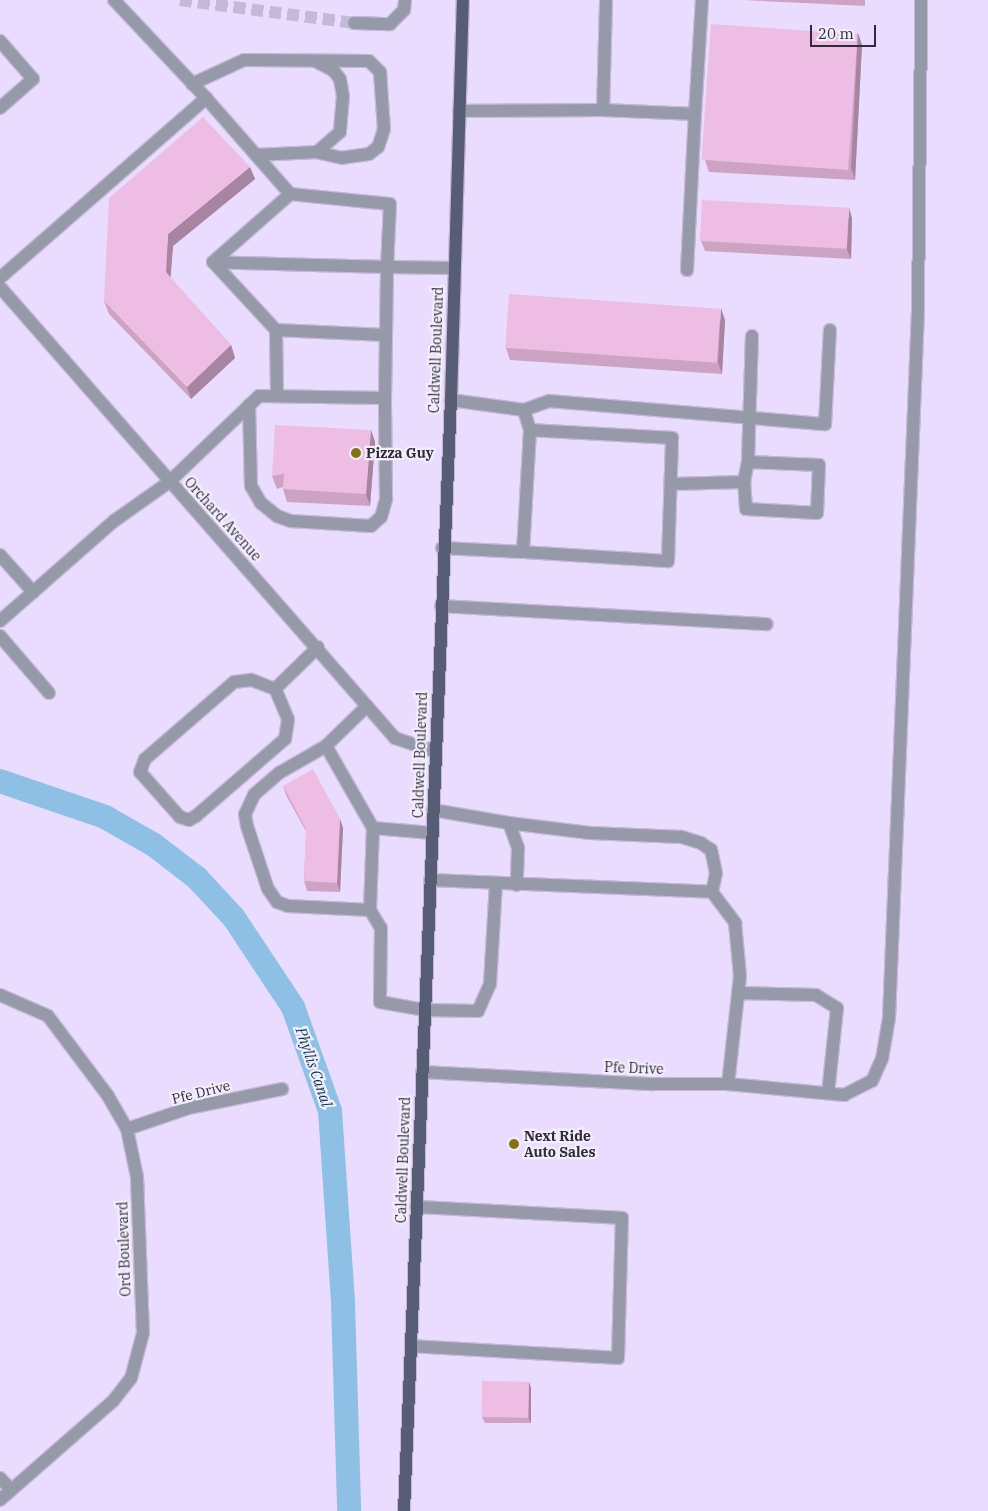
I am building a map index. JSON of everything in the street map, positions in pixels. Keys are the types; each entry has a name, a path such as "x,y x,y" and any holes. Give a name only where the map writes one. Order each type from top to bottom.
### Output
{"main road":[{"name":"Caldwell Boulevard","path":"404,1511 436,752 442,548 451,400 463,0"}],"street":[{"path":"114,0 206,98 290,194 390,204 385,335 386,499 381,517 372,526 291,521 278,516 261,503 251,486 249,405"},
{"path":"354,24 390,24 404,10 405,0"},
{"path":"603,110 606,0"},
{"path":"687,270 702,0"},
{"name":"Pfe Drive","path":"422,1072 654,1084 728,1084 844,1095 872,1081 882,1060 888,1018 918,310 921,0"},
{"path":"0,41 33,79 0,108"},
{"path":"192,84 244,60 311,59 369,61 380,72 384,129 378,147 369,154 342,158 317,152 256,155"},
{"path":"311,59 333,70 340,79 343,96 340,132 317,152"},
{"path":"0,278 206,98"},
{"path":"459,111 603,110 695,114"},
{"path":"213,262 290,194"},
{"path":"213,262 454,268"},
{"path":"213,262 276,330 276,396"},
{"name":"Orchard Avenue","path":"0,287 169,482 318,647 395,738 436,752"},
{"path":"276,330 385,335"},
{"path":"451,400 524,410 549,401 825,424 830,330"},
{"path":"748,462 819,465 817,513 746,509 744,482 748,462 752,336"},
{"path":"0,621 114,521 169,482 259,396 386,398"},
{"path":"523,552 530,430 524,410"},
{"path":"442,548 668,561 672,438 530,430"},
{"path":"671,484 744,482"},
{"path":"0,555 33,592"},
{"path":"441,606 767,624"},
{"path":"0,636 49,693"},
{"path":"275,689 318,647"},
{"path":"251,680 275,689 288,719 284,739 196,816 189,820 180,817 140,772 146,759 234,682 251,680"},
{"path":"367,706 326,746 279,774 254,795 245,814 247,826 268,889 277,902 288,906 370,910"},
{"path":"326,746 373,828 370,910 381,928 380,1002 425,1010 478,1011 490,984 496,884"},
{"path":"433,810 509,823 590,832 680,837 701,843 711,850 716,873 712,892 734,923 740,976 728,1084"},
{"path":"509,823 518,848 518,885"},
{"path":"373,828 432,833"},
{"path":"430,880 712,892"},
{"path":"738,993 816,994 836,1008 828,1093"},
{"name":"Ord Boulevard","path":"0,995 48,1016 108,1096 128,1129 136,1177 142,1333 139,1355 132,1378 113,1401 0,1500"},
{"name":"Pfe Drive","path":"128,1129 189,1108 282,1090"},
{"path":"411,1346 618,1358 622,1218 416,1207"},
{"path":"0,1478 11,1490"}],"building":[{"path":"711,24 858,34 848,170 702,160"},
{"path":"203,117 250,167 168,234 166,272 231,345 187,387 104,301 109,198"},
{"path":"702,200 849,208 847,249 700,241"},
{"path":"509,294 720,309 717,363 505,348"},
{"path":"275,425 371,430 366,494 283,489 284,474 272,476"},
{"path":"313,769 340,819 337,883 304,881 306,829 283,786"},
{"path":"482,1381 529,1382 528,1418 481,1417"}],"waterway":[{"name":"Phyllis Canal","path":"0,781 105,817 154,845 197,878 234,918 293,1007 330,1111 343,1303 349,1511"}],"tunnel":[{"path":"180,0 354,23"}],"place":[{"name":"Pizza Guy","path":"356,453"},
{"name":"Next Ride Auto Sales","path":"514,1144"}]}
